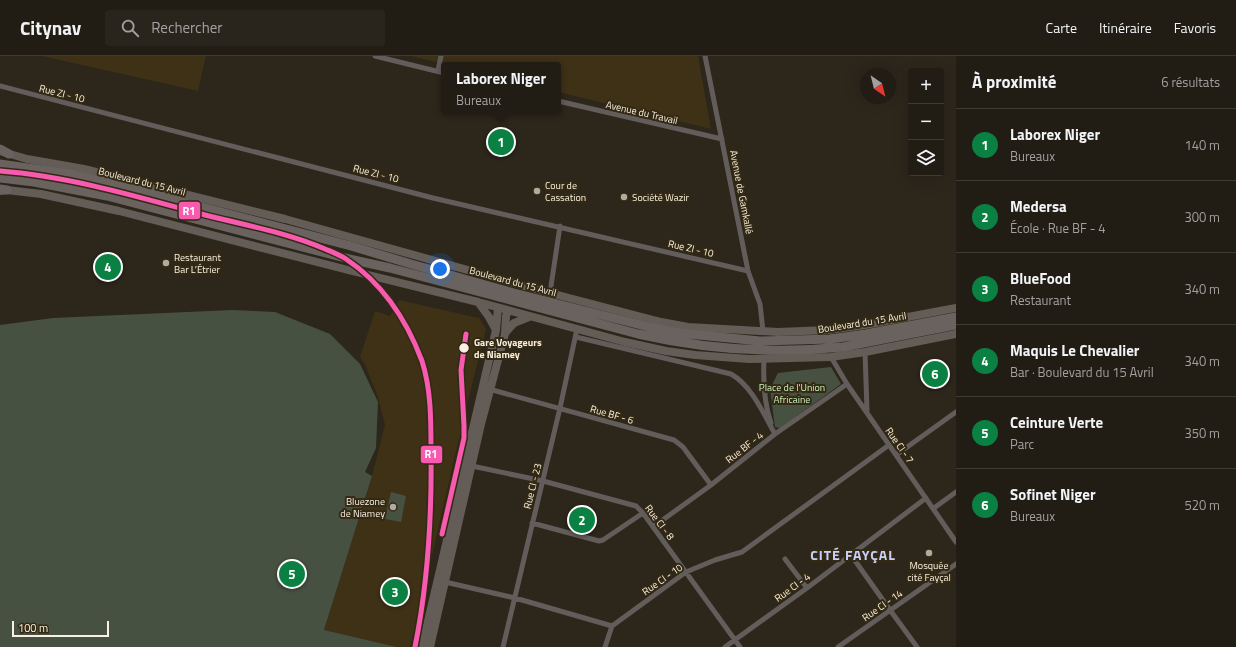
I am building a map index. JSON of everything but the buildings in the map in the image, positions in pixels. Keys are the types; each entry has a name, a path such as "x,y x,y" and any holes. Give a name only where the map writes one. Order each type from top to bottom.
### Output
{"highway":[{"path":"0,149 5,153"},
{"name":"Boulevard du 15 Avril","path":"0,164 69,174 113,184 351,246 514,293 678,333 760,341 830,339 873,333 956,317"},
{"name":"Boulevard du 15 Avril","path":"0,178 34,182 107,196 345,258 390,268 638,334 676,342 756,350 826,349 956,325"}],"main road":[{"name":"Boulevard du 15 Avril","path":"5,153 27,159 84,169 285,219 451,267 661,322 688,327 804,332 841,329 956,308"},
{"path":"2,190 41,194 119,211 478,302 576,333 666,351 695,355 764,359 831,357 865,352 956,334"},
{"path":"478,302 496,330"},
{"path":"422,647 496,330 498,308"},
{"path":"430,647 489,389 505,334 506,316 508,311"},
{"path":"505,334 514,323 529,317"},
{"path":"492,343 501,346"}],"street":[{"path":"375,56 441,72"},
{"path":"438,71 441,56"},
{"name":"Avenue de Gamkallé","path":"705,56 748,271 760,304 764,331"},
{"name":"Rue ZI - 10","path":"0,86 433,198 560,226 748,271"},
{"name":"Avenue du Travail","path":"561,102 722,139"},
{"path":"550,293 560,226"},
{"path":"576,333 730,374 739,378 747,386 775,434"},
{"name":"Rue CI - 23","path":"503,647 560,408 576,333"},
{"path":"865,352 867,412"},
{"name":"Rue CI - 7","path":"831,357 847,384 956,542"},
{"path":"764,359 763,381 768,412 775,434"},
{"name":"Rue BF - 4","path":"653,527 711,485 775,434 847,384"},
{"name":"Rue BF - 6","path":"489,389 674,440 682,447 711,485"},
{"path":"896,455 956,412"},
{"name":"Rue CI - 10","path":"612,626 686,572 715,560 742,552 889,445"},
{"name":"Rue CI - 8","path":"472,466 542,481 636,506 643,513 740,647"},
{"path":"934,508 956,492"},
{"name":"Rue CI - 4","path":"725,647 734,639 807,588 926,498"},
{"path":"532,523 599,541 603,540 643,513"},
{"path":"851,555 917,647"},
{"path":"785,558 807,588"},
{"name":"Rue CI - 14","path":"838,647 956,564"},
{"path":"444,582 514,598 612,626 605,647"}],"shaded area":[{"path":"42,56 206,56 198,91"},
{"path":"411,56 698,56 711,129 561,93 561,62 441,63"},
{"path":"399,300 479,318 486,329 430,564 423,565 419,611 410,647 397,647 324,630 372,476 385,425 377,394 365,365 360,357 375,311 390,316"}],"green space":[{"path":"232,310 275,312 330,334 360,364 378,402 376,448 365,472 372,476 324,630 397,647 0,647 0,325 53,318"},
{"name":"Place de l'Union Africaine","path":"831,367 841,384 780,428 775,427 770,389 778,373"},
{"path":"391,492 406,496 401,522 385,519"}],"transit line":[{"name":"R1","path":"0,171 51,177 77,182 296,238 344,258 371,279 382,291 401,317 416,346 425,372 430,405 430,524 423,598 415,647"},
{"name":"R1","path":"442,534 464,438 461,370 466,334"}],"place":[{"name":"Laborex Niger","path":"501,142"},
{"name":"Cour de Cassation","path":"537,191"},
{"name":"Société Wazir","path":"624,197"},
{"name":"Restaurant Bar L’Étrier","path":"166,263"},
{"name":"Maquis Le Chevalier","path":"108,267"},
{"name":"Gare Voyageurs de Niamey","path":"464,348"},
{"name":"Sofinet Niger","path":"935,374"},
{"name":"Bluezone de Niamey","path":"393,507"},
{"name":"Medersa","path":"582,520"},
{"name":"Mosquée cité Fayçal","path":"929,553"},
{"name":"Ceinture Verte","path":"292,574"},
{"name":"BlueFood","path":"395,592"}],"district":[{"name":"CITÉ FAYÇAL","path":"853,555"}]}
